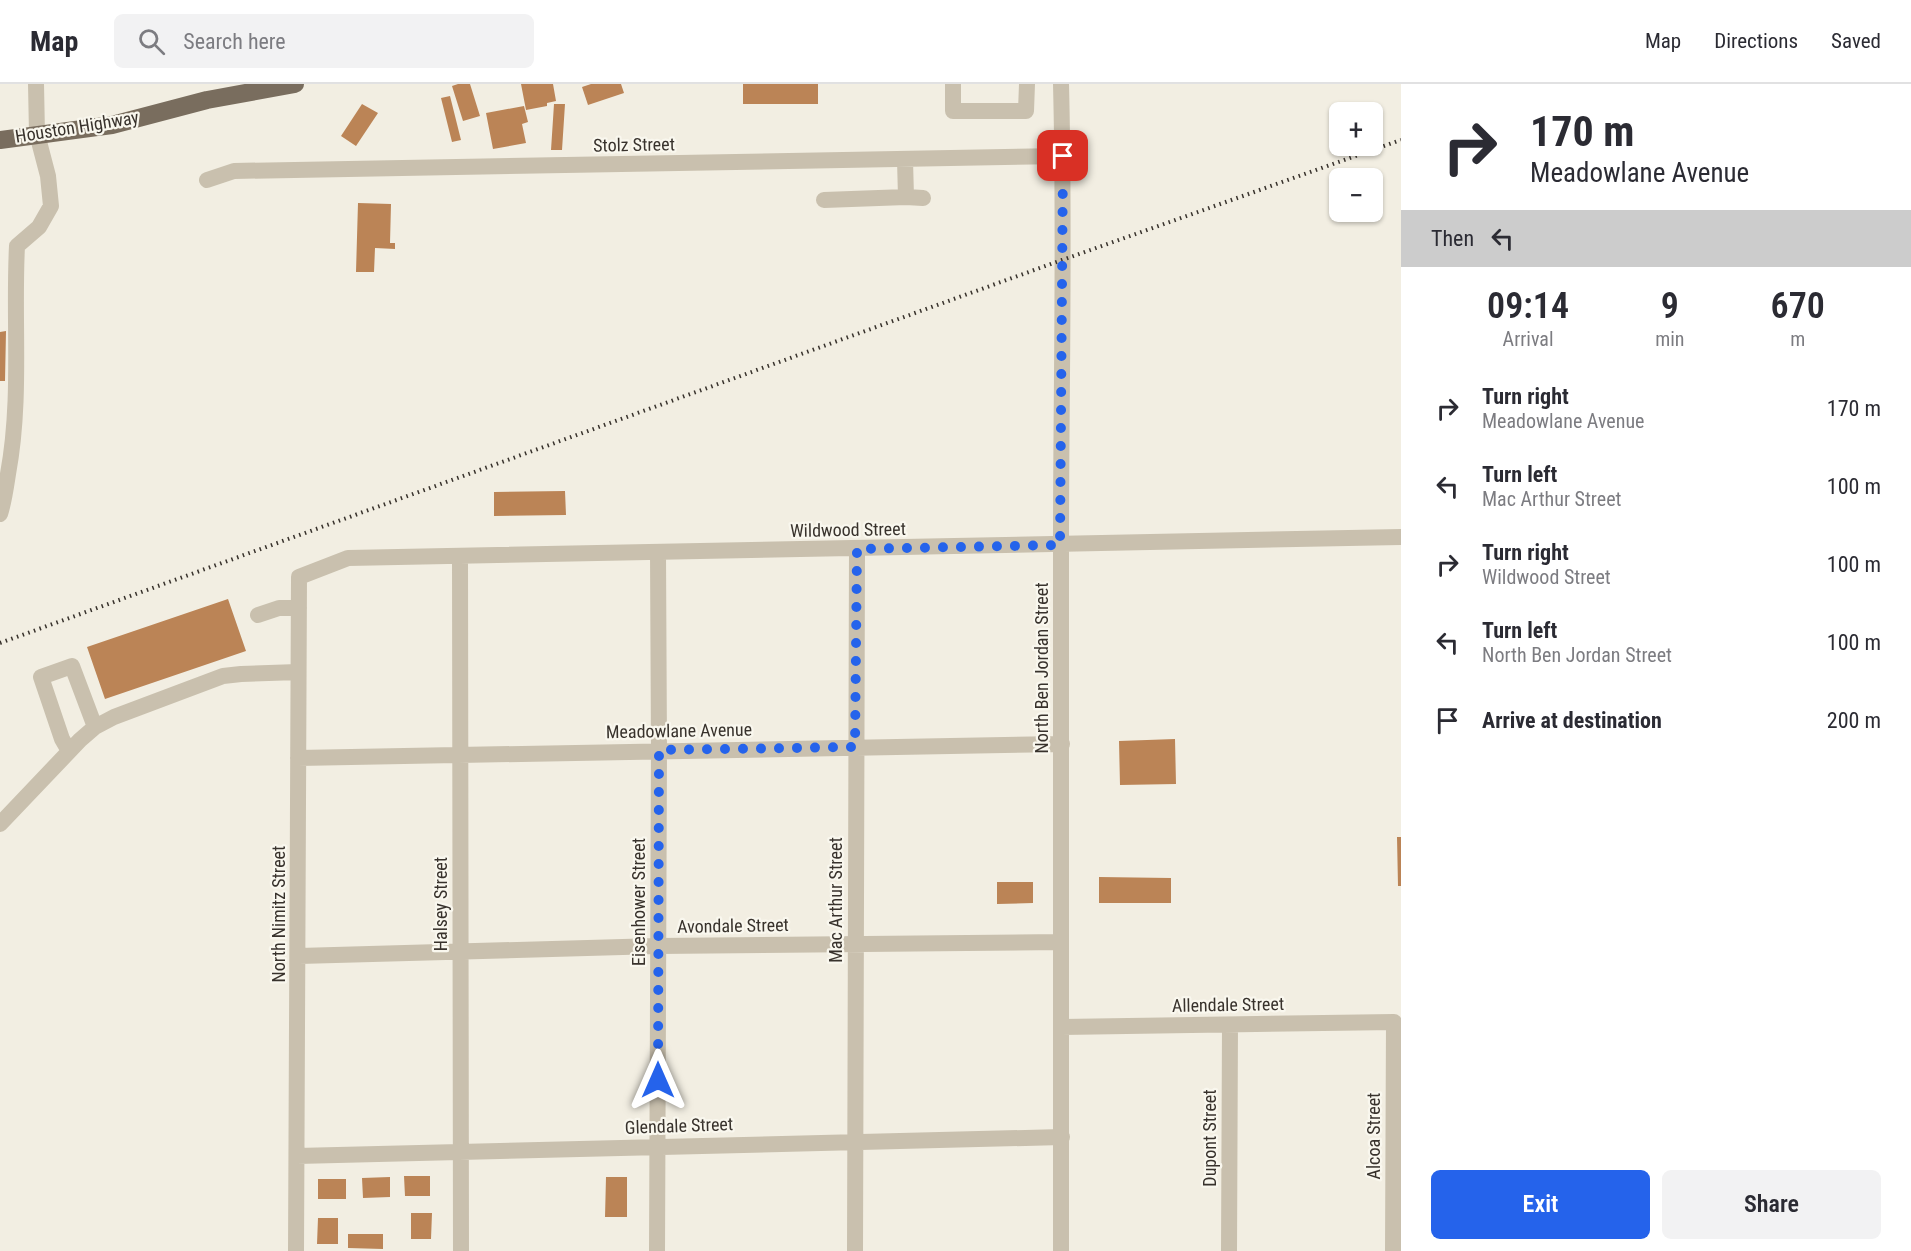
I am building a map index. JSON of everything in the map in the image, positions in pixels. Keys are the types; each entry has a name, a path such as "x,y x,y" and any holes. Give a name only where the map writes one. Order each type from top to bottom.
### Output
{"main road":[{"name":"Houston Highway","path":"0,140 112,125 225,91 295,84"}],"street":[{"path":"0,514 4,477 15,431 17,353 15,282 8,246 39,226 51,206 48,176 37,134 36,84"},
{"path":"953,84 953,111 1026,111 1027,84"},
{"name":"North Ben Jordan Street","path":"1061,84 1063,156 1060,545 1061,1251"},
{"name":"Stolz Street","path":"207,180 234,171 1063,156"},
{"path":"905,160 906,197"},
{"path":"824,200 923,198"},
{"name":"Wildwood Street","path":"299,577 348,558 1401,537"},
{"name":"Mac Arthur Street","path":"855,1251 857,549"},
{"name":"Eisenhower Street","path":"657,1251 658,553"},
{"name":"Halsey Street","path":"460,556 461,1251"},
{"name":"North Nimitz Street","path":"296,1251 299,577"},
{"path":"258,615 279,608 299,608"},
{"path":"69,752 62,739 41,677 72,666 95,727"},
{"path":"0,824 95,727 114,717 223,676 298,672"},
{"name":"Meadowlane Avenue","path":"298,758 1062,744"},
{"name":"Avondale Street","path":"299,956 658,946 1061,942"},
{"name":"Allendale Street","path":"1062,1027 1394,1022"},
{"name":"Alcoa Street","path":"1393,1251 1394,1022"},
{"name":"Dupont Street","path":"1229,1251 1230,1024"},
{"name":"Glendale Street","path":"297,1156 1062,1137"}],"building":[{"path":"470,84 480,116 463,121 452,86"},
{"path":"521,84 553,84 556,101 547,103 547,106 526,110"},
{"path":"591,84 621,84 624,93 588,105 582,87"},
{"path":"743,84 818,84 818,104 743,104"},
{"path":"450,96 461,140 452,142 441,98"},
{"path":"362,104 378,113 356,146 341,136"},
{"path":"554,104 565,104 562,150 551,150"},
{"path":"524,106 528,122 522,124 526,143 493,149 486,113"},
{"path":"358,203 391,204 390,243 395,243 395,249 375,248 374,272 356,272"},
{"path":"6,331 5,381 0,381 0,332"},
{"path":"565,491 566,515 494,516 494,492"},
{"path":"228,599 246,651 105,699 87,647"},
{"path":"1175,739 1176,784 1120,785 1119,741"},
{"path":"1397,837 1401,837 1401,886 1398,886"},
{"path":"1099,877 1171,878 1171,903 1099,903"},
{"path":"997,882 1033,882 1033,903 997,904"},
{"path":"404,1176 430,1176 430,1196 405,1196"},
{"path":"390,1177 390,1197 363,1198 362,1178"},
{"path":"606,1177 627,1177 627,1217 605,1217"},
{"path":"318,1179 346,1179 346,1199 318,1199"},
{"path":"411,1213 432,1213 431,1239 411,1239"},
{"path":"318,1218 338,1218 338,1244 317,1244"},
{"path":"348,1234 383,1234 383,1249 348,1248"}],"railway":[{"path":"0,643 1401,140"}],"route":[{"path":"658,1080 659,750 855,747 857,549 1060,545 1063,156"}]}
